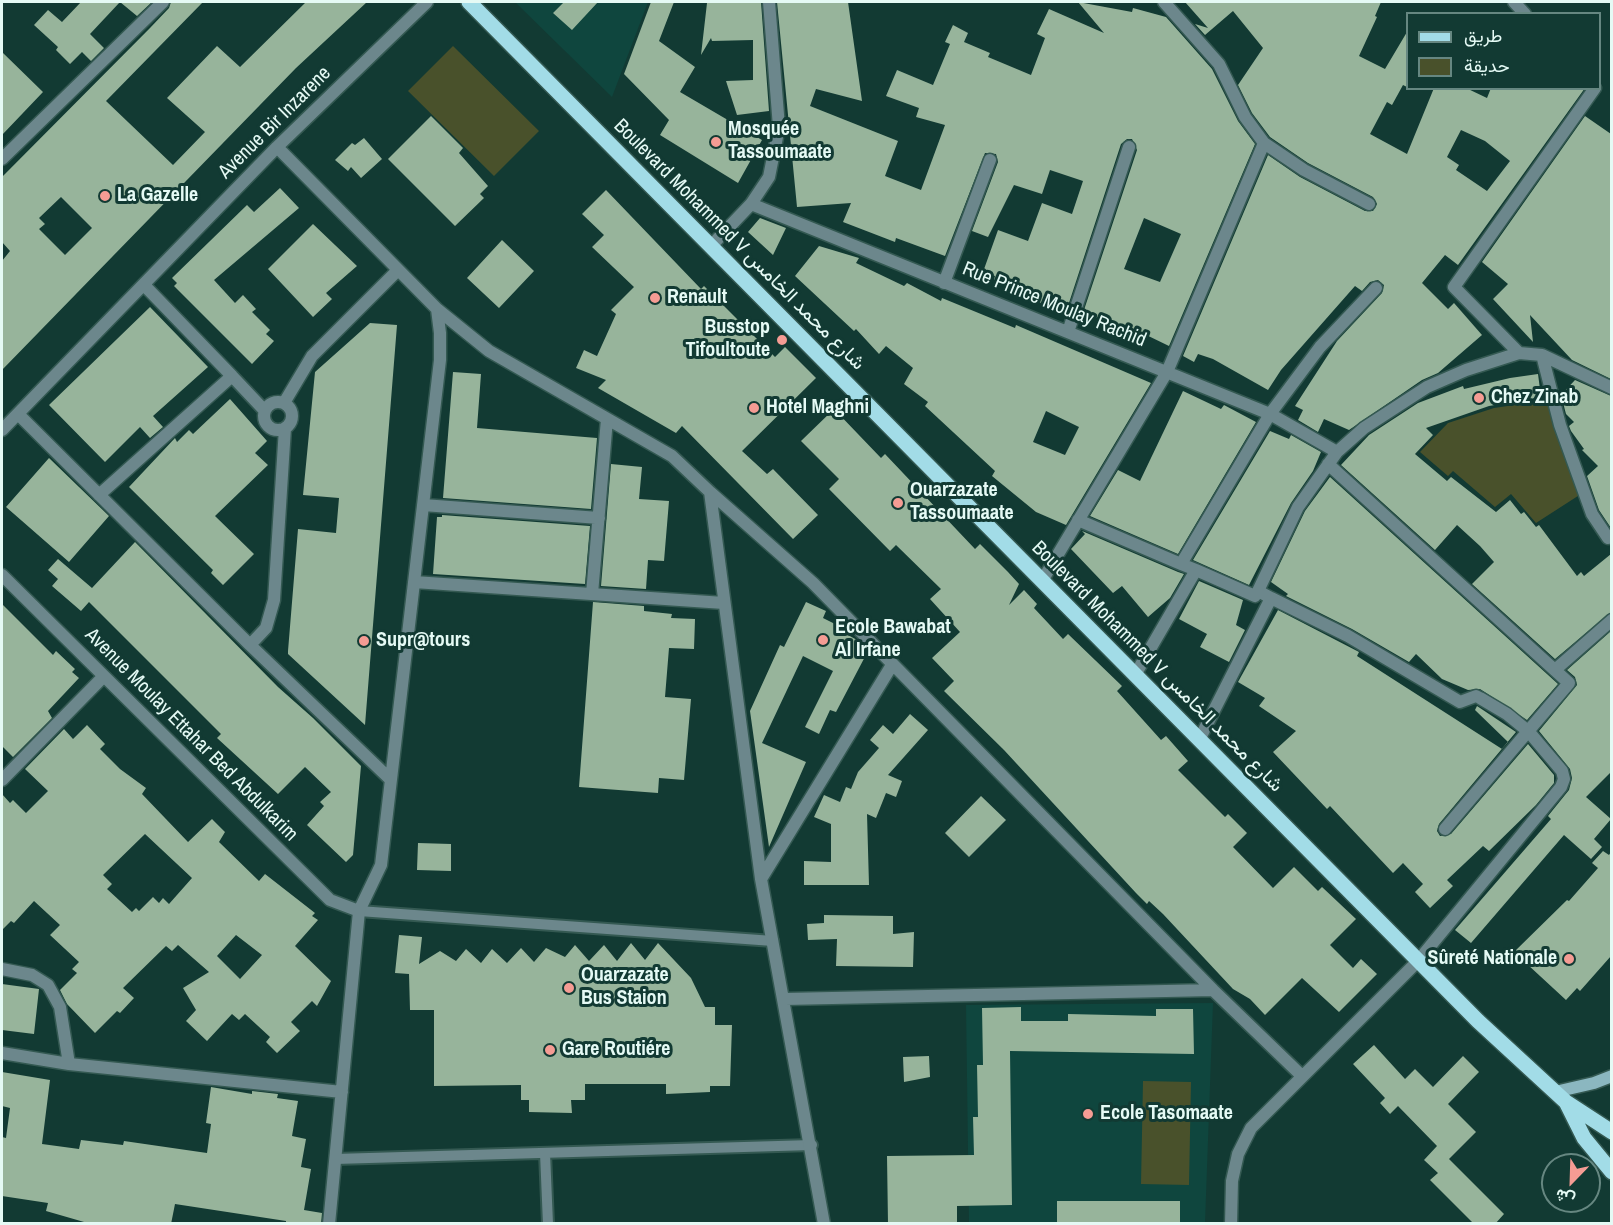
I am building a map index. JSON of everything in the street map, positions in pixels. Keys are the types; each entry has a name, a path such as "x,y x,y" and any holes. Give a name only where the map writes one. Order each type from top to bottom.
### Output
{"main road":[{"name":"Boulevard Mohammed V شارع محمد الخامس","path":"468,2 1418,961 1561,1097 1611,1132"},
{"name":"Boulevard Mohammed V شارع محمد الخامس","path":"1561,1097 1584,1138 1611,1172"}],"street":[{"path":"2,159 163,2"},
{"name":"Avenue Bir Inzarene","path":"2,430 277,147 427,2"},
{"path":"711,246 751,204 770,177 779,127 769,2"},
{"path":"1164,2 1219,64 1245,117 1264,144 1304,170 1369,204"},
{"path":"1519,353 1454,287 1594,90"},
{"path":"1042,581 1167,372 1264,144"},
{"path":"277,147 437,309 489,351 672,456 813,583 1213,990 1302,1076"},
{"path":"1068,332 1129,147"},
{"path":"944,283 990,160"},
{"name":"Rue Prince Moulay Rachid","path":"751,204 1270,414 1338,452"},
{"path":"284,403 312,356 398,270"},
{"path":"144,285 265,411 267,424 272,429 285,428"},
{"path":"1181,564 1270,414 1320,347 1376,288"},
{"path":"329,1224 359,911 381,866 440,360 437,309"},
{"path":"1078,520 1255,596 1298,507 1328,464 1364,428 1427,387 1466,370 1519,353 1542,355 1611,388"},
{"path":"1542,355 1560,425 1588,503 1608,538"},
{"path":"99,495 232,376"},
{"path":"250,645 266,628 274,600 285,428 293,418 290,406 284,403 273,402 265,411"},
{"path":"18,414 250,645 391,780"},
{"path":"592,594 607,419"},
{"path":"1328,464 1569,683 1445,829"},
{"path":"710,492 761,879 812,1145 824,1224"},
{"path":"423,505 599,518"},
{"path":"1135,675 1196,570"},
{"name":"Avenue Moulay Ettahar Bed Abdulkarim","path":"2,575 330,900 359,911"},
{"path":"414,582 724,603"},
{"path":"1231,1224 1232,1181 1238,1154 1251,1128 1418,961 1561,788 1564,779 1562,771 1529,732 1507,714 1476,696 1460,702 1348,636 1258,591"},
{"path":"1199,740 1271,598"},
{"path":"1556,669 1611,620"},
{"path":"761,879 892,665"},
{"path":"2,780 104,676"},
{"path":"2,969 32,975 48,985 60,1007 69,1064"},
{"path":"784,999 1213,990"},
{"path":"2,1053 69,1064 342,1092"},
{"path":"1561,1097 1611,1076"}],"lane":[{"path":"359,911 773,941"},
{"path":"335,1159 812,1145"},
{"path":"545,1153 548,1224"}],"shaded area":[{"path":"515,2 648,2 612,97"},
{"name":"Ecole Tasomaate","path":"1213,1003 1205,1223 969,1223 966,1005"}],"green space":[{"path":"453,46 539,131 494,176 408,91"},
{"path":"1535,402 1550,405 1581,494 1536,523 1511,494 1495,507 1453,471 1448,476 1420,452 1448,423 1494,408"},
{"path":"1143,1081 1191,1082 1189,1185 1141,1184"}],"building":[{"path":"81,2 120,2 90,34 104,48 91,61 82,52 70,64 56,50 58,47 34,25 48,10 62,22"},
{"path":"120,2 152,2 137,16"},
{"path":"171,2 203,2 106,101 173,165 205,132 167,98 217,46 240,67 306,2 367,2 296,68 2,370 2,261 10,251 2,242 2,177 169,8","holes":["61,197 92,228 65,255 39,229 45,224 39,218"]},
{"path":"564,2 598,2 572,30 553,13"},
{"path":"651,2 674,2 659,41 695,67 680,92 762,140 738,183 660,135 669,120 624,74"},
{"path":"761,2 769,111 737,115 726,81 753,80 753,40 712,41 711,38 701,55 707,3"},
{"path":"777,2 848,2 862,101 816,89 810,106 898,141 885,176 921,190 945,125 916,117 919,108 886,96 897,70 933,85 950,44 945,42 953,25 968,33 964,42 990,53 988,57 1031,75 1045,38 1037,34 1049,9 1104,33 1078,2 1132,12 1133,8 1166,17 1212,69 1238,121 1255,144 1169,346 1136,330 1083,313 1137,150 1132,139 1127,139 1121,144 1067,309 1047,301 1046,305 1022,295 1022,291 994,280 995,276 983,272 998,230 1028,241 1042,203 1072,214 1083,181 1050,170 1042,194 1014,185 988,237 972,231 998,162 996,154 985,153 945,256 896,238 895,242 843,222 851,203 797,207","holes":["1144,218 1181,234 1160,282 1124,269"]},
{"path":"1185,2 1381,2 1375,16 1377,17 1359,56 1385,69 1406,34 1406,86 1403,85 1392,105 1387,102 1370,134 1407,154 1433,90 1470,90 1487,98 1490,90 1584,90 1458,265 1445,255 1422,283 1448,309 1454,303 1482,335 1438,373 1422,380 1349,430 1324,419 1318,432 1298,420 1303,410 1295,406 1337,341 1382,293 1384,285 1378,280 1370,282 1362,291 1355,286 1281,370 1268,390 1213,359 1198,354 1194,362 1183,356 1268,155 1300,177 1365,211 1373,211 1377,204 1373,197 1308,163 1270,137 1252,113 1238,85 1263,48 1233,11 1205,35 1195,24 1208,28","holes":["1461,130 1485,141 1510,161 1487,191 1456,170 1459,165 1447,157"]},
{"path":"2,52 43,92 2,135"},
{"path":"431,116 463,148 459,153 488,186 480,194 484,198 455,226 388,159"},
{"path":"1585,116 1611,134 1611,379 1572,360 1530,315 1533,342 1493,299 1508,284 1482,262"},
{"path":"364,138 382,159 361,178 351,167 348,171 335,160 352,143 355,145"},
{"path":"280,188 299,208 214,280 235,303 243,295 256,309 252,312 270,330 266,334 274,341 252,364 174,286 177,283 172,278 247,205 254,212"},
{"path":"606,190 701,289 704,286 775,357 785,347 816,378 742,451 767,474 773,469 818,515 793,539 682,426 676,433 598,388 606,380 576,368 584,350 597,356 616,314 611,310 634,287 592,247 604,235 582,214"},
{"path":"760,218 786,228 773,255 748,232"},
{"path":"313,224 357,266 326,293 332,299 313,317 268,269"},
{"path":"502,240 534,271 499,308 467,278"},
{"path":"819,246 859,258 856,263 904,286 907,283 941,301 942,298 1015,328 1016,325 1151,383 1066,525 1036,512 992,476 995,471 925,406 928,402 904,384 913,368 886,346 879,354 856,329 854,331 795,276","holes":["1046,411 1079,427 1065,455 1033,442"]},
{"path":"150,307 208,367 153,416 163,427 150,438 140,427 105,462 49,405"},
{"path":"370,323 397,325 365,725 288,654 288,651 298,529 336,533 339,498 303,495 315,372"},
{"path":"453,372 481,374 477,428 597,438 591,509 443,498"},
{"path":"1538,374 1541,397 1489,406 1426,428 1433,435 1415,454 1447,481 1451,477 1496,512 1510,500 1536,527 1539,525 1577,576 1581,572 1584,576 1611,554 1611,612 1555,659 1472,584 1494,562 1457,525 1435,550 1341,465 1369,435 1418,403 1463,386 1464,389"},
{"path":"1575,380 1611,396 1611,528 1599,510 1587,476 1598,466 1582,450 1584,449 1571,431 1569,426 1574,422 1566,414 1561,395"},
{"path":"1183,391 1221,409 1224,405 1256,422 1178,554 1090,516 1118,470 1140,481"},
{"path":"230,399 267,441 255,453 268,465 215,516 254,554 223,585 211,573 213,570 129,487 175,438 177,442 189,430 193,434"},
{"path":"834,409 881,458 885,454 975,549 980,544 1019,584 1009,605 1024,590 1037,604 1034,608 1063,639 1068,634 1122,686 1117,691 1161,740 1166,736 1188,761 1178,770 1225,817 1228,814 1247,833 1233,847 1273,888 1294,867 1318,891 1322,887 1356,919 1330,945 1353,968 1361,959 1377,974 1339,1012 1302,978 1265,1015 1250,999 1233,989 1163,914 1149,901 1147,904 1136,893 1004,750 944,691 954,681 932,658 960,632 930,599 941,589 896,545 890,551 829,489 839,479 801,441"},
{"path":"1270,431 1289,439 1291,435 1321,452 1313,471 1291,503 1249,585 1193,560"},
{"path":"49,458 109,516 69,562 6,507"},
{"path":"611,464 642,467 639,499 669,501 664,561 648,560 646,589 601,586"},
{"path":"1330,477 1558,684 1527,720 1480,689 1468,690 1442,679 1416,654 1409,662 1352,629 1286,596 1288,594 1271,582 1305,511"},
{"path":"442,515 590,526 585,584 433,574 437,517 442,517"},
{"path":"1082,531 1184,574 1170,598 1148,617 1122,586 1113,593 1071,549 1085,534"},
{"path":"135,542 278,687 361,766 353,855 346,862 307,825 324,806 320,802 331,792 305,767 278,794 217,738 221,734 89,602 81,611 52,586 58,579 48,570 58,559 92,588"},
{"path":"1199,581 1243,600 1236,625 1245,630 1229,662 1200,647 1207,634 1179,619"},
{"path":"593,602 644,606 644,611 672,614 671,618 695,619 694,649 669,648 665,697 691,699 684,780 659,778 658,793 579,787"},
{"path":"806,602 826,611 823,618 841,627 839,630 857,640 855,645 868,651 836,712 830,710 819,734 805,727 833,671 803,656 762,743 806,762 769,847 750,711 780,645 784,647"},
{"path":"2,604 53,655 56,651 75,669 72,672 79,678 48,711 52,718 13,757 2,746"},
{"path":"1278,610 1359,652 1357,656 1502,749 1439,824 1437,831 1440,836 1451,834 1528,744 1554,775 1554,783 1536,805 1489,851 1483,846 1447,880 1453,886 1430,908 1415,892 1423,884 1403,863 1393,873 1330,806 1327,809 1273,752 1296,731 1259,706 1265,698 1238,682"},
{"path":"1611,631 1611,772 1586,797 1611,819 1594,839 1602,847 1591,859 1564,835 1471,943 1455,930 1551,819 1548,816 1569,790 1572,778 1570,769 1539,731 1577,685 1575,677 1567,670"},
{"path":"1477,706 1516,732 1508,742 1475,710"},
{"path":"910,714 928,730 888,775 902,781 896,797 886,793 876,818 867,814 869,885 804,885 804,861 831,862 831,824 814,817 824,795 840,802 846,787 851,789 858,772 879,748 870,740 883,725 893,734"},
{"path":"87,725 105,744 100,749 120,769 146,788 142,794 188,842 212,819 225,832 219,842 259,881 265,874 315,913 312,916 318,920 295,946 331,981 317,1006 312,1001 291,1022 300,1031 277,1053 266,1042 270,1037 245,1014 239,1020 232,1014 207,1041 186,1021 196,1010 183,988 209,972 178,945 172,951 166,946 123,988 134,998 120,1013 117,1011 95,1033 67,1004 60,990 77,973 72,969 79,962 50,935 60,925 34,901 14,923 11,921 2,930 2,794 10,803 13,800 26,813 48,791 25,769 64,729 73,739","holes":["145,834 192,878 169,904 163,898 159,903 153,897 139,911 136,908 132,912 107,889 112,884 103,875","236,935 262,955 240,979 217,956"]},
{"path":"981,796 1006,820 969,857 945,833"},
{"path":"418,843 451,844 451,871 417,870"},
{"path":"1603,851 1609,855 1611,852 1611,956 1580,991 1577,988 1566,1000 1514,952 1567,900 1569,901 1598,868 1592,863"},
{"path":"824,915 893,916 893,934 914,932 913,967 836,966 837,939 808,940 807,924 824,923"},
{"path":"399,935 422,937 419,964 440,951 456,961 466,949 481,963 492,949 507,963 521,948 534,962 546,948 565,957 575,945 589,961 604,945 617,961 631,943 645,960 658,943 691,978 705,1007 715,1007 715,1025 732,1025 730,1086 710,1086 710,1092 666,1094 666,1084 585,1084 585,1100 571,1100 572,1113 529,1112 529,1100 521,1100 521,1085 434,1086 434,1010 410,1010 409,974 395,973"},
{"path":"2,984 39,989 34,1034 2,1030"},
{"path":"1021,1007 1021,1021 1068,1021 1068,1014 1156,1016 1156,1009 1193,1009 1194,1054 1010,1051 1012,1205 957,1206 957,1224 888,1224 887,1156 974,1155 973,1117 978,1117 977,1065 983,1065 982,1008"},
{"path":"1374,1045 1405,1079 1415,1069 1433,1087 1463,1056 1479,1072 1448,1104 1476,1132 1449,1159 1504,1214 1495,1224 1474,1224 1430,1180 1438,1173 1424,1160 1437,1146 1398,1106 1390,1114 1380,1103 1385,1098 1353,1064"},
{"path":"929,1056 930,1077 904,1082 903,1057"},
{"path":"2,1072 50,1080 42,1144 79,1149 81,1140 123,1145 124,1141 207,1153 211,1124 206,1123 211,1087 252,1094 252,1091 278,1094 277,1098 298,1101 292,1136 306,1139 301,1167 311,1169 304,1210 322,1213 321,1224 286,1224 286,1221 175,1204 171,1224 91,1224 46,1211 48,1203 2,1196 2,1137 6,1138 10,1108 2,1106"},
{"path":"1057,1201 1180,1201 1180,1224 1057,1224"}],"place":[{"name":"Mosquée Tassoumaate","path":"716,142"},
{"name":"La Gazelle","path":"105,196"},
{"name":"Renault","path":"655,298"},
{"name":"Busstop Tifoultoute","path":"782,340"},
{"name":"Chez Zinab","path":"1479,398"},
{"name":"Hotel Maghni","path":"754,408"},
{"name":"Ouarzazate Tassoumaate","path":"898,503"},
{"name":"Ecole Bawabat Al Irfane","path":"823,640"},
{"name":"Supr@tours","path":"364,641"},
{"name":"Sûreté Nationale","path":"1569,959"},
{"name":"Ouarzazate Bus Staion","path":"569,988"},
{"name":"Gare Routiére","path":"550,1050"},
{"name":"Ecole Tasomaate","path":"1088,1114"}]}
